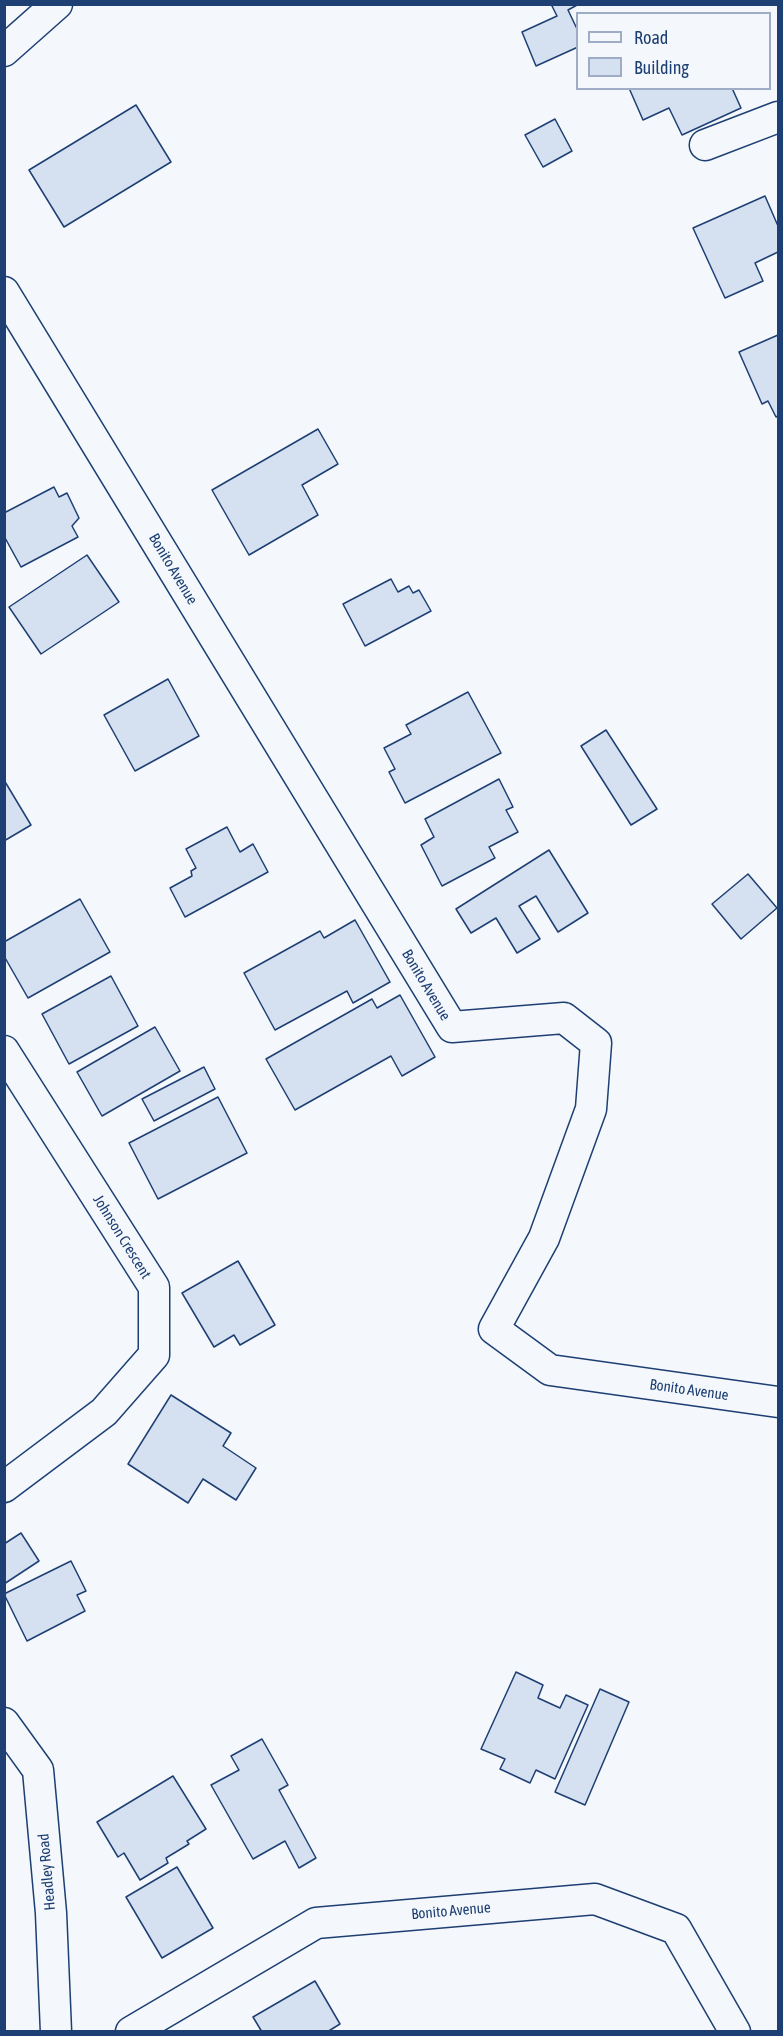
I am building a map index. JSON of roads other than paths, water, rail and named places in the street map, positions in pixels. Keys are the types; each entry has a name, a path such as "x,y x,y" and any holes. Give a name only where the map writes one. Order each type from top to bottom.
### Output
{"street":[{"path":"4,51 57,4"},
{"path":"705,145 778,117"},
{"name":"Bonito Avenue","path":"4,292 452,1028 564,1018 596,1043 591,1108 544,1238 494,1329 550,1370 778,1402"},
{"name":"Johnson Crescent","path":"4,1051 154,1287 154,1355 104,1412 4,1487"},
{"name":"Headley Road","path":"4,1723 38,1770 51,1913 56,2031"},
{"name":"Bonito Avenue","path":"131,2031 316,1923 595,1899 676,1929 735,2031"}]}
